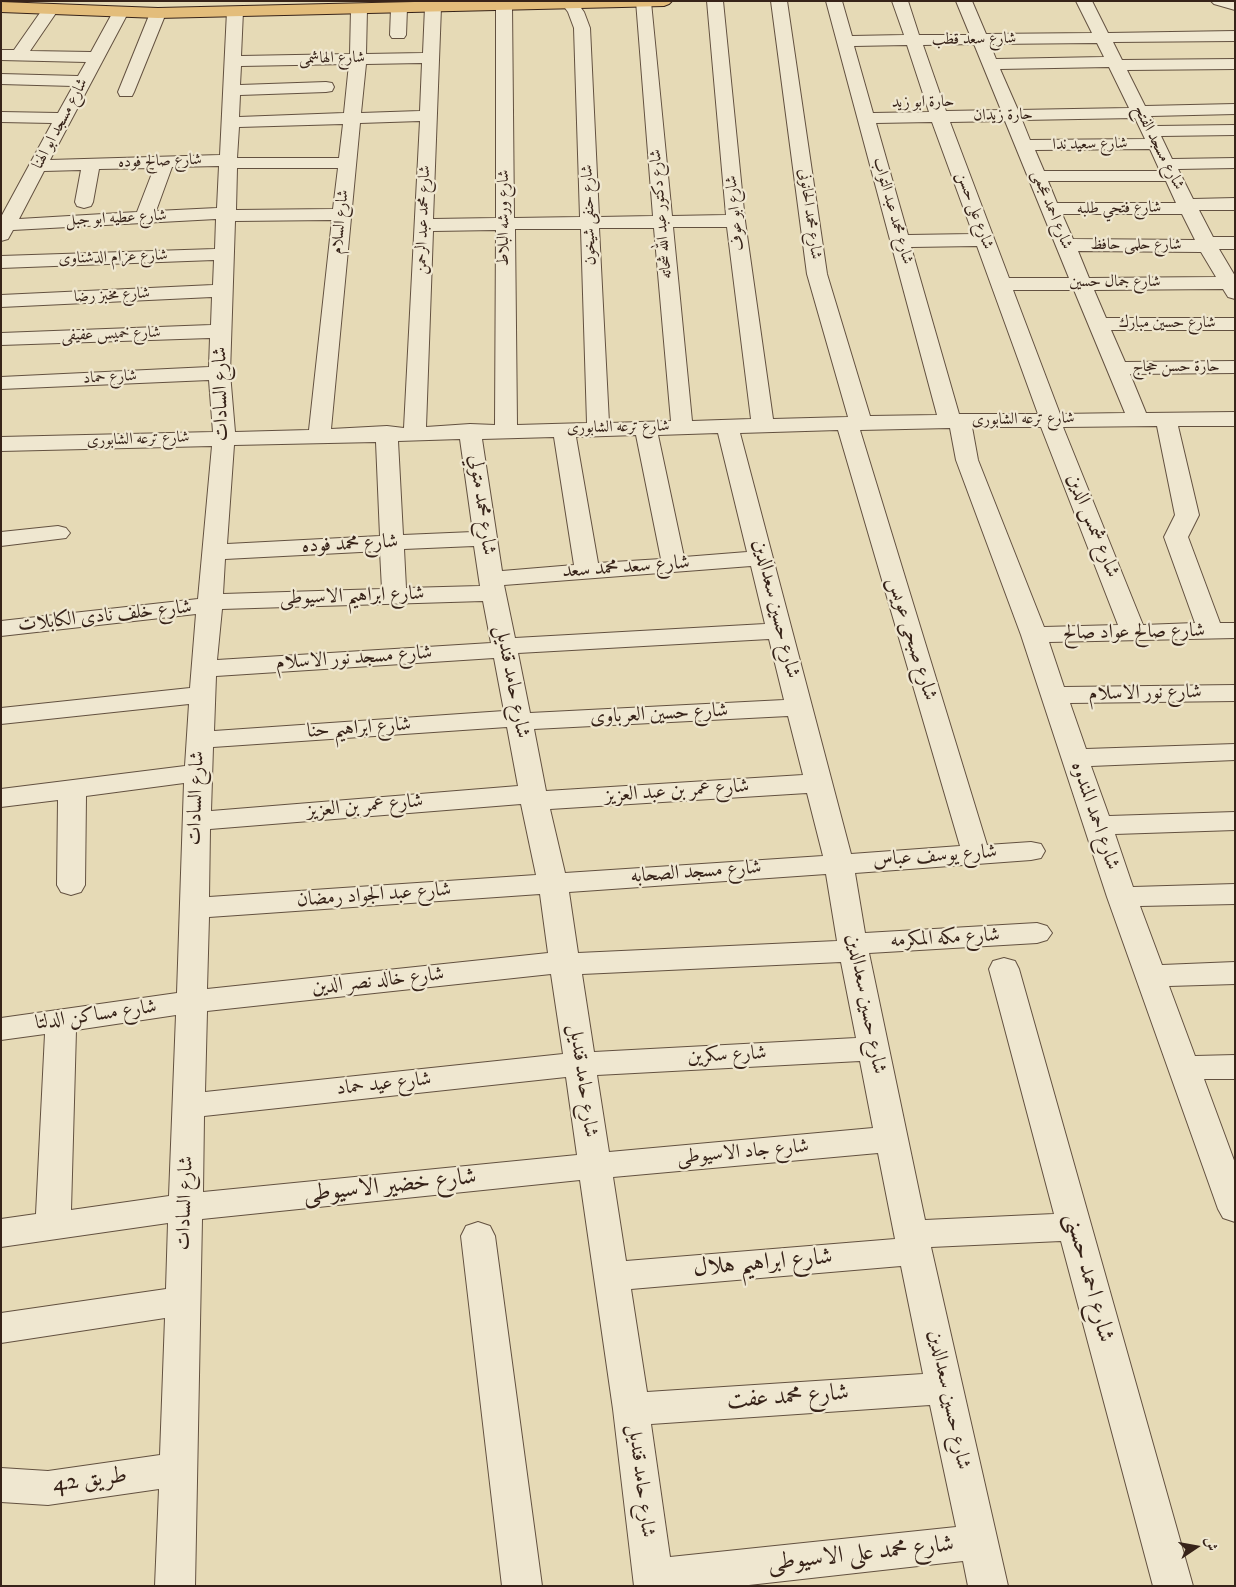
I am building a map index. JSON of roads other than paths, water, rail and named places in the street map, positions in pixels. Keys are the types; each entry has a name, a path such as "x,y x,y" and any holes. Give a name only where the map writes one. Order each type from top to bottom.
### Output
{"main road":[{"path":"1,7 158,13 664,1"}],"street":[{"name":"شارع ابو عوف","path":"715,1 736,221 763,425"},
{"name":"شارع محمد الحانونى","path":"779,1 817,274 854,423"},
{"name":"شارع محمد عبد التواب","path":"834,1 901,241 955,421"},
{"name":"شارع على حسن","path":"900,1 937,110 1050,419"},
{"name":"شارع احمد عجمى","path":"964,1 1138,419"},
{"name":"شارع مسجد الفتح","path":"1084,1 1187,206 1231,288"},
{"path":"1219,1 1235,5"},
{"name":"شارع دكتور عبد الله شحاته","path":"643,2 682,427"},
{"name":"شارع حنفى شيخون","path":"570,4 576,12 582,28 598,428"},
{"name":"شارع ورشه البلاط","path":"504,5 506,431"},
{"name":"شارع محمد عبد الرحمن","path":"415,433 433,7"},
{"path":"398,35 399,8"},
{"name":"شارع السلام","path":"319,435 358,59 359,9"},
{"path":"19,55 50,10"},
{"name":"شارع السادات","path":"174,1586 199,740 224,437 219,374 220,331 235,11"},
{"name":"شارع مسجد ابو الهنا","path":"5,224 120,13"},
{"path":"126,92 158,13"},
{"name":"شارع سعد قطب","path":"844,36 1100,33 1235,36"},
{"path":"1,55 97,56"},
{"name":"شارع الهاشمى","path":"232,61 431,58"},
{"path":"990,64 1235,64"},
{"path":"1,79 84,81"},
{"path":"231,90 326,87"},
{"name":"حارة زيدان","path":"864,111 1138,108 1235,110"},
{"path":"230,122 428,116"},
{"path":"1,117 64,118"},
{"name":"شارع سعيد ندا","path":"1024,145 1235,130"},
{"name":"شارع صالح فوده","path":"38,166 228,161 347,163"},
{"path":"145,217 165,162"},
{"path":"1037,176 1169,170 1235,163"},
{"name":"شارع صالح فوده","path":"84,202 91,164"},
{"name":"شارع فتحي طلبه","path":"1051,210 1235,204"},
{"name":"شارع عطيه ابو جبل","path":"5,224 145,217 342,214"},
{"path":"424,225 736,221"},
{"path":"901,241 985,240"},
{"name":"شارع حلمى حافظ","path":"1065,245 1207,245 1235,243"},
{"name":"شارع عزام الدشناوى","path":"1,262 224,254"},
{"name":"شارع جمال حسين","path":"1001,284 1081,283 1231,288"},
{"name":"شارع مخبز رضا","path":"1,301 222,291"},
{"name":"شارع حسين مبارك","path":"1098,324 1235,324"},
{"name":"شارع خميس عفيفى","path":"1,339 220,331"},
{"name":"حارة حسن حجاج","path":"1116,368 1235,367"},
{"name":"شارع حماد","path":"1,383 219,374"},
{"name":"شارع ترعه الشابورى","path":"1,444 387,433 1050,419 1235,420"},
{"name":"شارع شمس الدين","path":"1050,419 1134,633"},
{"path":"1166,420 1187,515 1186,520 1178,528 1176,538 1210,631"},
{"name":"شارع احمد المندوه","path":"955,421 967,460 1034,635 1122,897 1184,1068 1228,1169 1235,1209"},
{"name":"شارع صبحى عويس","path":"854,423 976,854"},
{"name":"شارع حسين سعدالدين","path":"727,426 839,864 853,948 913,1242 988,1586"},
{"path":"646,428 674,565"},
{"path":"564,429 587,571"},
{"name":"شارع محمد متولي","path":"470,432 492,586"},
{"path":"387,433 394,596"},
{"path":"1,538 58,533"},
{"name":"شارع محمد فوده","path":"214,552 343,553 392,542 485,538"},
{"name":"شارع سعد محمد سعد","path":"492,586 587,571 762,558"},
{"name":"شارع ابراهيم الاسيوطى","path":"210,604 394,596 492,586"},
{"name":"شارع حامد قنديل","path":"492,586 553,883 631,1409 654,1582"},
{"name":"شارع خلف نادى الكابلات","path":"1,629 210,604"},
{"name":"شارع مسجد نور الاسلام","path":"1,716 203,682 505,648 780,630"},
{"name":"شارع صالح عواد صالح","path":"1034,635 1235,630"},
{"name":"شارع نور الاسلام","path":"1055,695 1235,693"},
{"name":"شارع حسين العرباوى","path":"519,720 799,707"},
{"name":"شارع ابراهيم حنا","path":"199,740 519,720"},
{"path":"1075,758 1235,752"},
{"path":"1,798 198,773"},
{"name":"شارع عمر بن عبد العزيز","path":"534,797 819,783"},
{"path":"71,885 72,789"},
{"name":"شارع عمر بن العزيز","path":"196,820 534,797"},
{"path":"1097,824 1235,821"},
{"name":"شارع يوسف عباس","path":"839,864 1031,851"},
{"name":"شارع مسجد الصحابه","path":"553,883 839,864"},
{"name":"شارع عبد الجواد رمضان","path":"194,908 553,883"},
{"path":"1122,897 1235,894"},
{"name":"شارع مكه المكرمه","path":"853,948 1037,933"},
{"name":"شارع خالد نصر الدين","path":"192,1002 565,963 853,948"},
{"name":"شارع احمد حسنى","path":"1004,969 1173,1586"},
{"path":"1151,976 1235,973"},
{"name":"شارع مساكن الدلتا","path":"1,1029 192,1002"},
{"path":"53,1226 61,1021"},
{"name":"شارع سكرين","path":"580,1064 874,1049"},
{"name":"شارع عيد حماد","path":"188,1106 580,1064"},
{"path":"1184,1068 1235,1066"},
{"name":"شارع جاد الاسيوطى","path":"594,1166 892,1139"},
{"name":"شارع خضير الاسيوطى","path":"1,1233 186,1207 594,1166"},
{"name":"شارع ابراهيم هلال","path":"611,1277 913,1242 1074,1227"},
{"path":"478,1236 522,1586"},
{"path":"1,1328 183,1301"},
{"name":"شارع محمد عفت","path":"631,1409 945,1388"},
{"name":"طريق 42","path":"1,1485 48,1488 178,1469"},
{"name":"شارع محمد على الاسيوطى","path":"654,1582 979,1542"}]}
